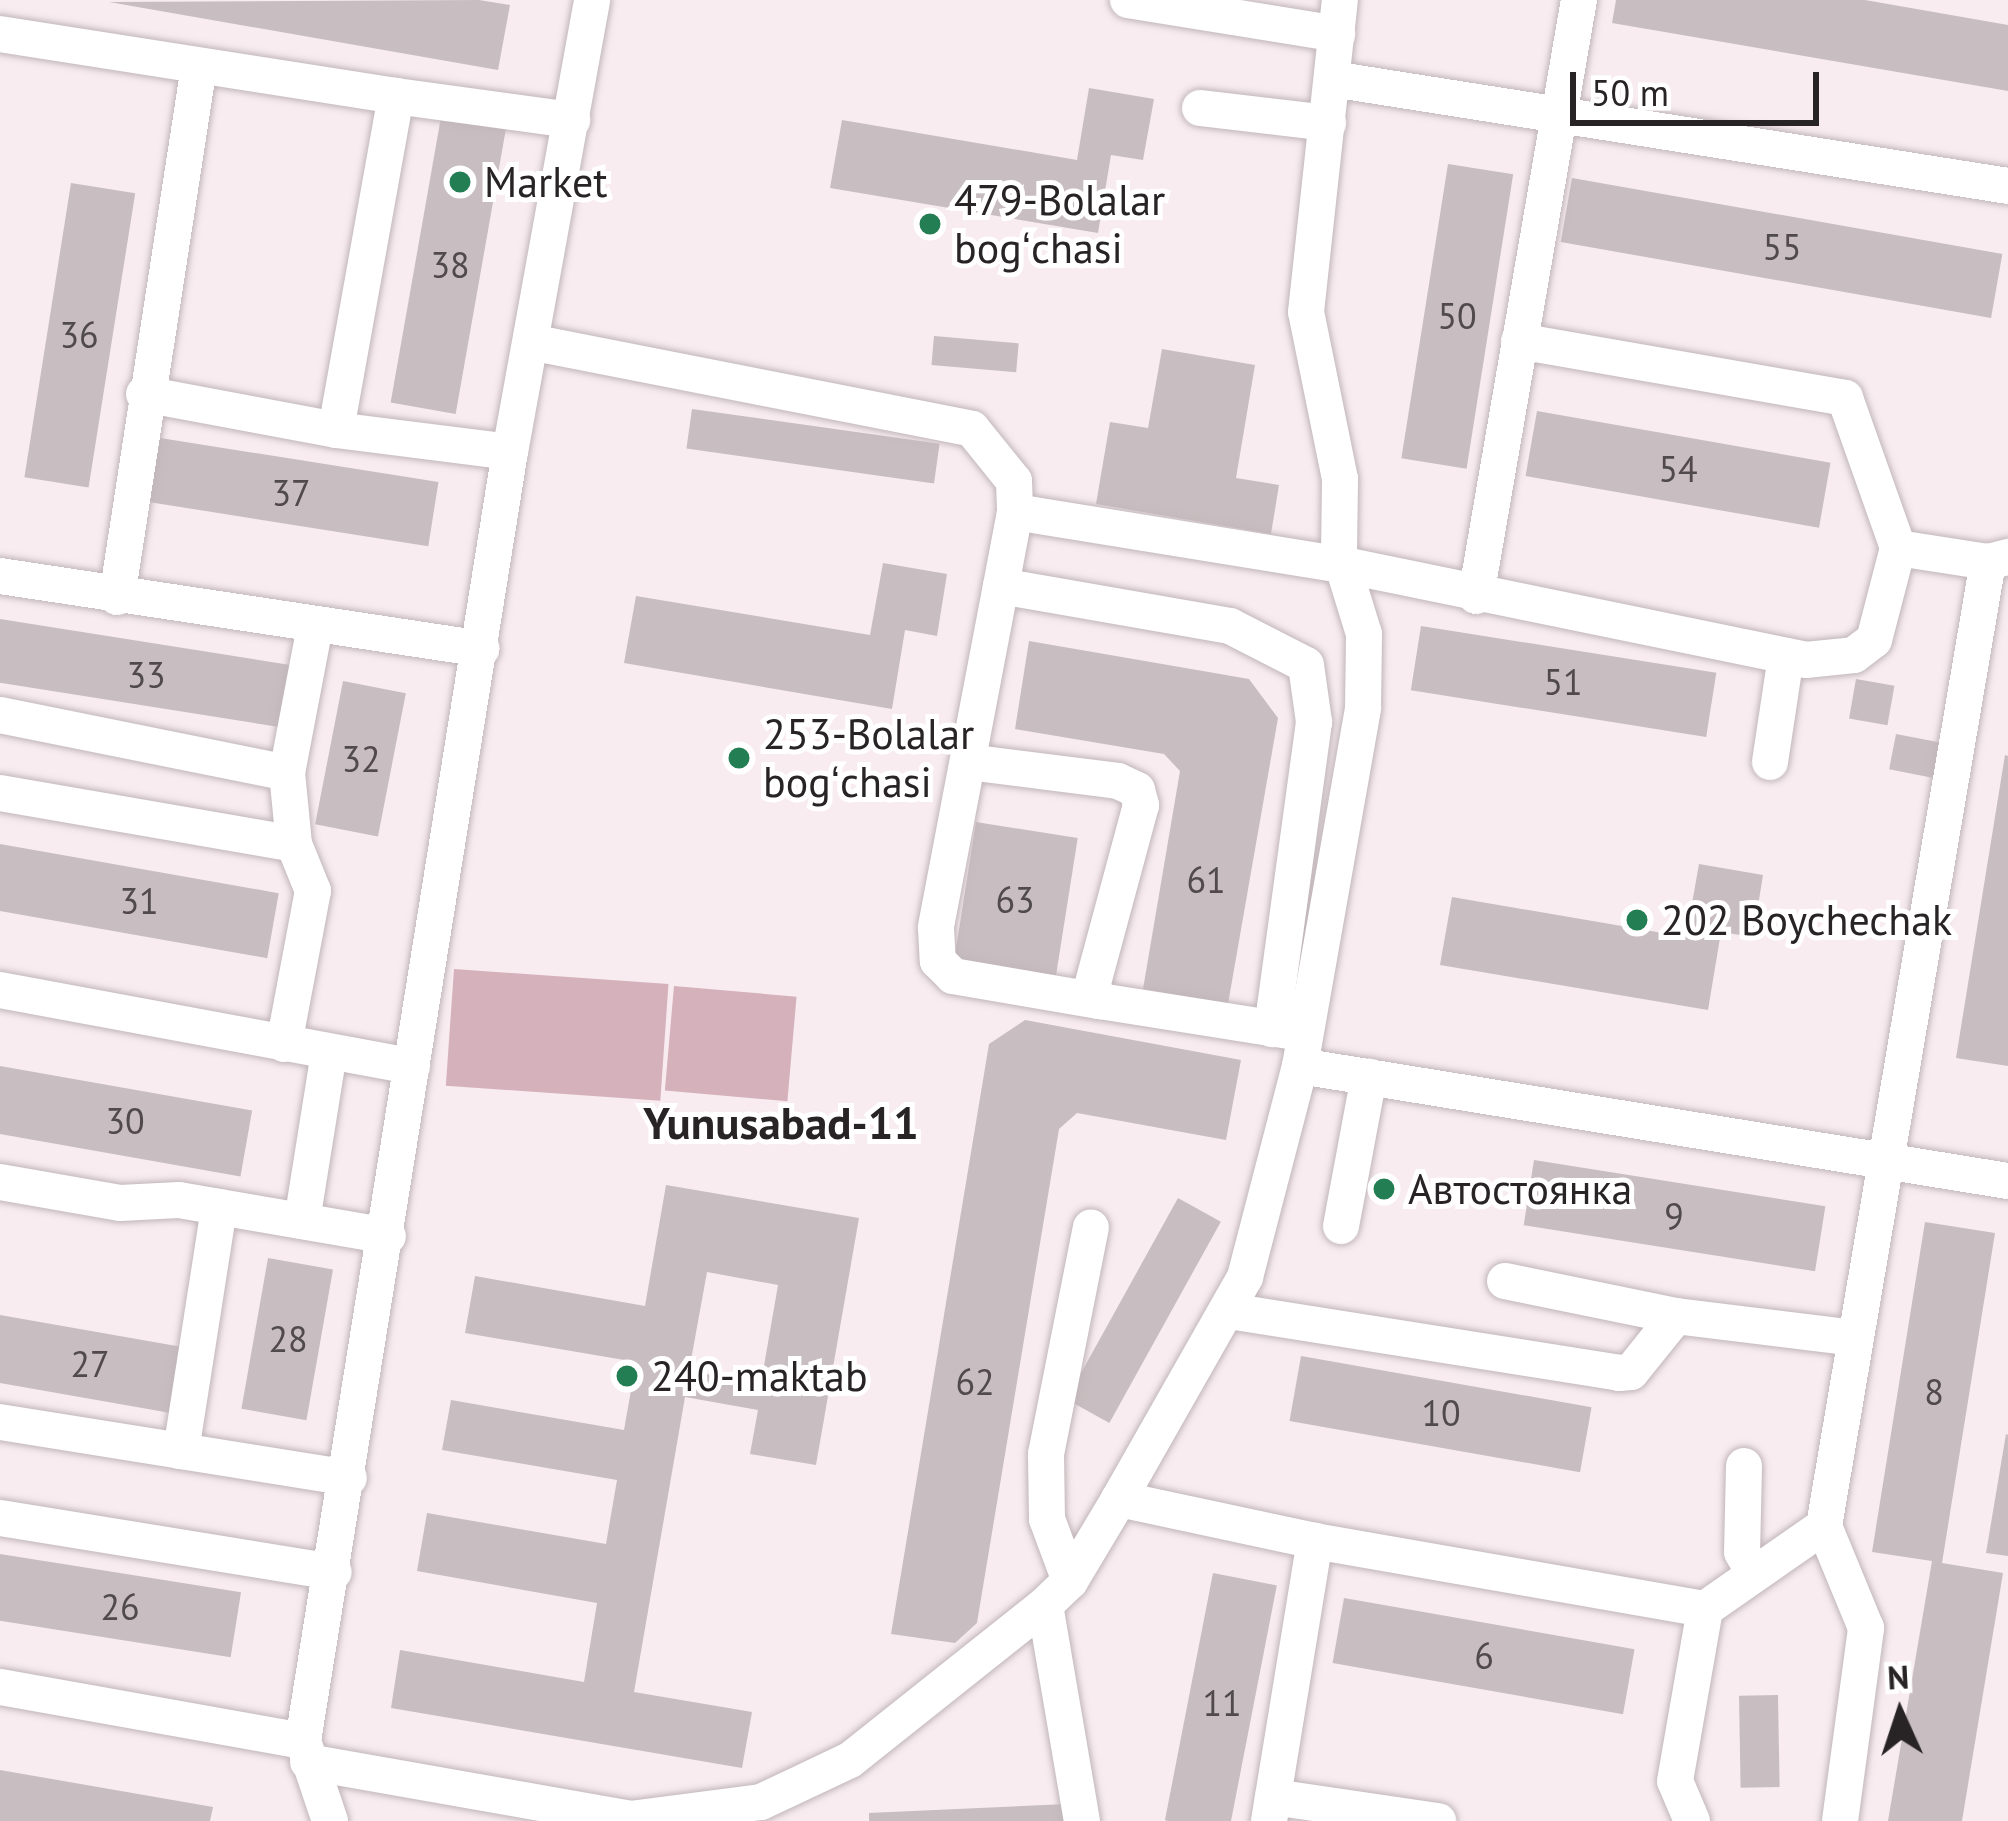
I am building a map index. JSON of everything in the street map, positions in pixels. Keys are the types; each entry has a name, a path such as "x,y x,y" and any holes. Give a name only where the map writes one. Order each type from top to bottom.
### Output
{"street":[{"path":"331,1821 306,1752 510,452 535,343 592,0"},
{"path":"0,1687 630,1819 733,1809 787,1793 850,1760 1057,1593 1119,1499 1245,1277 1366,672 1344,565 1340,479 1306,312 1339,17 1128,0"},
{"path":"1476,596 1579,0"},
{"path":"0,34 572,120"},
{"path":"117,597 144,394 199,66"},
{"path":"1332,80 1559,110 2008,186"},
{"path":"337,430 396,96"},
{"path":"1200,108 1328,123"},
{"path":"1015,512 1344,565 1476,596 1786,656 1830,661 1874,640 1898,548 1845,398 1519,341"},
{"path":"535,343 972,429 1014,481 1015,512 936,928 938,961 953,976 1100,1001 1293,1043 1369,1077 2008,1181"},
{"path":"144,394 337,430 510,452"},
{"path":"1840,1821 1866,1628 1824,1526 1998,560 1898,548"},
{"path":"0,575 117,597 482,649"},
{"path":"1001,586 1230,626 1306,665 1314,722 1293,1043"},
{"path":"284,1044 313,891 294,844 287,772 315,626"},
{"path":"1770,762 1786,656"},
{"path":"0,716 287,772"},
{"path":"968,762 1118,781 1137,790 1141,805 1093,986 1100,1001"},
{"path":"0,794 294,844"},
{"path":"0,990 412,1066"},
{"path":"302,1221 329,1052"},
{"path":"1341,1226 1369,1077"},
{"path":"0,1182 120,1203 219,1208 388,1236"},
{"path":"181,1451 219,1208"},
{"path":"1082,1821 1047,1519 1046,1454 1091,1227"},
{"path":"1505,1281 1676,1316 1855,1338"},
{"path":"1229,1310 1619,1373 1631,1372 1676,1316"},
{"path":"0,1422 349,1478"},
{"path":"1744,1466 1742,1552 1753,1572"},
{"path":"1119,1499 1315,1541 1705,1609"},
{"path":"0,1518 334,1572"},
{"path":"1692,1821 1675,1781 1705,1609 1824,1526"},
{"path":"1315,1541 1271,1809 1438,1821"}],"shaded area":[{"path":"454,969 668,984 660,1101 446,1086"},
{"path":"674,986 797,997 787,1101 665,1091"}],"building":[{"path":"479,0 510,5 498,70 109,2"},
{"path":"1616,0 1865,0 2008,25 2008,91 1612,23"},
{"path":"1089,88 1154,99 1143,160 1111,155 1098,233 830,188 842,120 1077,160"},
{"path":"441,117 506,128 456,414 391,403"},
{"path":"1448,164 1513,174 1467,469 1401,458"},
{"path":"1572,178 2002,254 1991,318 1561,242"},
{"path":"71,183 135,193 89,487 24,477"},
{"path":"934,336 1019,343 1016,372 931,365"},
{"path":"1162,349 1255,365 1236,478 1279,485 1271,534 1096,504 1110,422 1148,428"},
{"path":"692,409 940,444 934,483 686,449"},
{"path":"1537,411 1830,463 1819,528 1526,476"},
{"path":"154,437 438,482 428,546 144,501"},
{"path":"883,563 947,574 937,636 905,630 892,709 624,663 636,596 870,635"},
{"path":"0,619 293,665 283,728 0,683"},
{"path":"1421,626 1716,673 1706,737 1411,690"},
{"path":"1029,641 1249,679 1278,718 1228,1004 1143,989 1180,771 1164,754 1015,729"},
{"path":"1856,679 1894,686 1887,725 1849,718"},
{"path":"343,681 406,693 378,837 315,824"},
{"path":"1896,734 1948,744 1941,779 1889,769"},
{"path":"2008,756 2008,1066 1956,1058"},
{"path":"976,822 1078,838 1056,977 954,961"},
{"path":"0,844 279,893 267,958 0,911"},
{"path":"1699,864 1763,875 1753,937 1721,932 1708,1010 1440,965 1452,897 1686,937"},
{"path":"1025,1020 1241,1060 1226,1140 1077,1113 1059,1129 977,1623 955,1643 891,1634 989,1044"},
{"path":"0,1066 252,1110 240,1176 0,1134"},
{"path":"1534,1160 1825,1206 1815,1271 1524,1225"},
{"path":"666,1185 859,1218 816,1465 750,1454 758,1410 685,1397 634,1692 752,1712 742,1768 391,1708 400,1650 584,1682 597,1603 417,1571 427,1513 606,1544 617,1480 442,1450 451,1400 624,1430 636,1362 465,1333 475,1276 645,1306","holes":["707,1272 778,1285 761,1383 689,1371"]},
{"path":"1178,1198 1221,1222 1109,1423 1066,1399"},
{"path":"1925,1222 1995,1233 1942,1563 2003,1573 1962,1821 1888,1821 1932,1561 1872,1552"},
{"path":"268,1258 333,1269 306,1420 241,1409"},
{"path":"0,1315 182,1347 171,1413 0,1383"},
{"path":"1301,1356 1592,1407 1580,1472 1290,1421"},
{"path":"2008,1435 2008,1556 1986,1553"},
{"path":"0,1554 241,1592 231,1657 0,1621"},
{"path":"1213,1573 1277,1585 1231,1821 1165,1820"},
{"path":"1344,1598 1635,1649 1623,1714 1333,1663"},
{"path":"1778,1695 1780,1787 1741,1788 1739,1696"},
{"path":"0,1770 213,1807 210,1821 0,1821"},
{"path":"1067,1804 1067,1821 869,1821 869,1813"}],"place":[{"name":"Market","path":"460,182"},
{"name":"479-Bolalar bogʻchasi","path":"930,224"},
{"name":"253-Bolalar bogʻchasi","path":"739,758"},
{"name":"202 Boychechak","path":"1637,920"},
{"name":"Автостоянка","path":"1384,1189"},
{"name":"240-maktab","path":"627,1376"}],"district":[{"name":"Yunusabad-11","path":"781,1123"}]}
